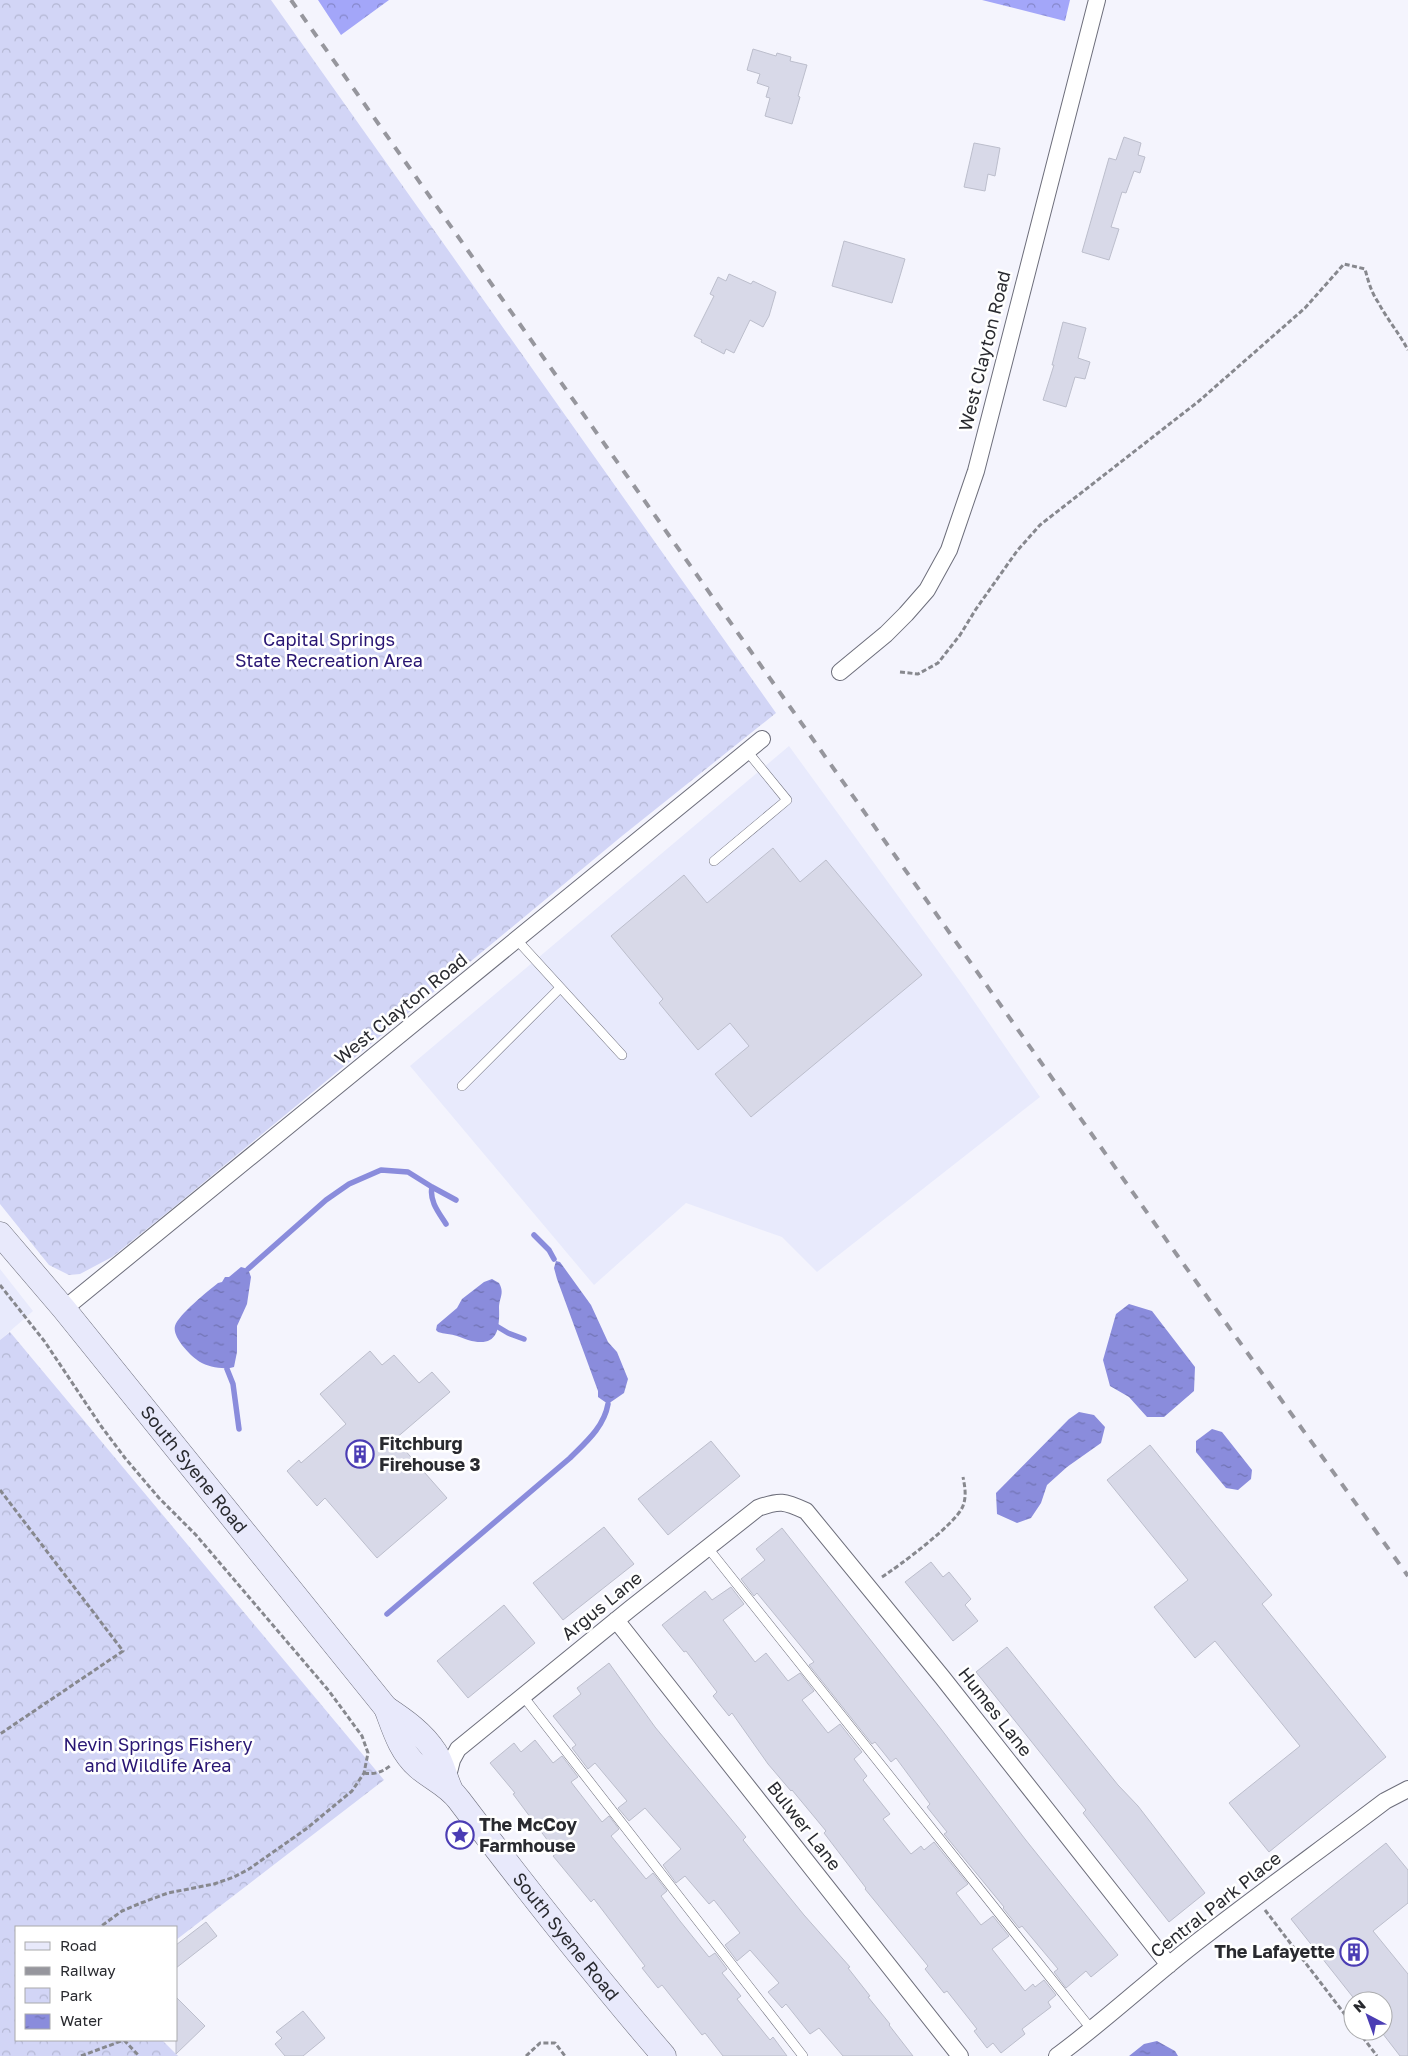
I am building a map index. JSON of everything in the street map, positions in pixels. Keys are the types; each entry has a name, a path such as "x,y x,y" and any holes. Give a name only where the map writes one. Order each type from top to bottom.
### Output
{"street":[{"name":"West Clayton Road","path":"840,672 886,634 906,614 926,590 949,550 976,470 1096,0"},
{"name":"West Clayton Road","path":"64,1309 762,739"},
{"name":"South Syene Road","path":"0,1234 64,1309 386,1708 414,1727 435,1752 448,1784 481,1831 626,2012 664,2056"},
{"name":"Humes Lane","path":"776,1502 791,1504 806,1511 942,1678 1169,1965"},
{"name":"Argus Lane","path":"448,1784 452,1760 458,1749 616,1620 758,1508 776,1502"},
{"name":"Bulwer Lane","path":"616,1620 960,2056"},
{"name":"South Syene Road","path":"386,1708 398,1741 406,1752 418,1766 448,1784"},
{"path":"435,1752 444,1754 458,1749"},
{"name":"Central Park Place","path":"1057,2056 1092,2030 1169,1965 1256,1898 1385,1801 1406,1788"},
{"name":"South Syene Road","path":"626,2012 650,2056"}],"lane":[{"path":"714,861 787,800 747,751"},
{"path":"517,940 622,1055"},
{"path":"462,1086 560,988"},
{"path":"708,1548 1092,2030"},
{"path":"523,1696 803,2056"}],"path":[{"path":"900,672 918,674 938,663 960,635 1017,551 1040,526 1199,401 1305,308 1344,264 1365,269 1377,302 1408,350"},
{"path":"0,1285 45,1342 101,1426 125,1458 159,1498 196,1535 329,1691 362,1736 368,1753 364,1773 352,1791 334,1808 249,1869 221,1882 168,1894 141,1903 122,1911 101,1926"},
{"path":"866,1587 886,1575 955,1518 962,1507 966,1494 963,1477"},
{"path":"0,1490 123,1651 0,1734"},
{"path":"364,1773 373,1774 385,1770 392,1764"},
{"path":"1270,1916 1343,2012"},
{"path":"82,2056 121,2041"},
{"path":"125,2041 139,2056"},
{"path":"1366,2041 1377,2056"},
{"path":"526,2056 540,2043 555,2044 565,2056"}],"shaded area":[{"path":"789,746 962,984 1040,1097 817,1272 782,1237 686,1203 594,1285 410,1066"},
{"path":"0,1269 33,1311 0,1340"}],"green space":[{"name":"Capital Springs State Recreation Area","path":"0,0 271,0 776,713 622,836 112,1257 80,1274 69,1275 49,1265 0,1204"},
{"path":"318,0 389,0 341,35"},
{"path":"982,0 1070,0 1065,21"},
{"name":"Nevin Springs Fishery and Wildlife Area","path":"10,1332 384,1780 178,1938 178,1926 15,1926 15,2041 163,2041 178,2056 0,2056 0,1340"}],"water":[{"path":"556,1261 560,1262 591,1305 608,1342 617,1352 628,1379 624,1393 608,1404 598,1397 598,1391 557,1279 554,1268"},
{"path":"241,1267 248,1269 251,1277 247,1304 237,1326 237,1352 234,1367 221,1368 207,1365 200,1362 187,1351 176,1335 175,1326 177,1321 194,1303 218,1283 222,1282 225,1277 229,1277"},
{"path":"492,1279 499,1283 502,1293 499,1304 499,1324 497,1331 490,1340 477,1342 455,1335 440,1333 436,1330 437,1325 457,1308 462,1299 484,1282"},
{"path":"1129,1304 1152,1311 1195,1367 1194,1391 1164,1417 1147,1417 1129,1397 1110,1386 1103,1360 1116,1314"},
{"path":"1079,1412 1094,1415 1105,1427 1101,1443 1067,1467 1047,1485 1041,1503 1031,1518 1017,1523 997,1514 996,1493 1069,1419"},
{"path":"1212,1429 1222,1432 1252,1470 1251,1479 1238,1490 1226,1488 1196,1452 1196,1441"},
{"path":"1157,2041 1175,2051 1178,2056 1129,2056 1144,2044"}],"building":[{"path":"753,49 776,56 777,53 791,57 790,61 807,65 792,124 765,116 770,98 766,97 769,87 757,83 760,74 747,70"},
{"path":"1124,137 1141,143 1138,155 1145,157 1140,173 1134,171 1126,193 1122,192 1111,227 1119,229 1109,260 1082,252 1109,158 1116,160"},
{"path":"974,143 1000,148 995,176 988,174 985,191 964,187"},
{"path":"844,241 905,259 892,303 832,286"},
{"path":"729,274 751,284 753,281 776,292 769,316 763,327 750,320 734,353 726,349 724,354 701,342 702,340 694,336 714,296 710,294 718,277 726,281"},
{"path":"1063,322 1086,328 1078,358 1090,362 1085,379 1075,377 1066,407 1043,400 1054,365 1052,365"},
{"path":"773,848 800,882 826,860 922,975 751,1117 715,1074 749,1046 730,1023 698,1050 659,1003 663,999 611,936 684,875 707,903"},
{"name":"Fitchburg Firehouse 3","path":"370,1351 382,1365 394,1355 419,1383 432,1372 450,1392 395,1439 447,1498 377,1558 325,1498 317,1506 287,1471 299,1460 301,1463 346,1424 320,1394"},
{"path":"711,1441 740,1476 668,1535 638,1499"},
{"path":"1150,1445 1272,1595 1262,1604 1386,1757 1269,1852 1229,1803 1300,1746 1215,1641 1195,1658 1154,1607 1188,1580 1107,1480"},
{"path":"604,1527 634,1564 563,1620 533,1583"},
{"path":"782,1528 1118,1955 1091,1977 1086,1971 1066,1988 1054,1972 1058,1969 1022,1926 1019,1928 944,1834 947,1832 927,1807 930,1804 896,1758 891,1762 875,1742 872,1744 809,1665 814,1662 757,1593 754,1596 741,1579 765,1560 756,1549"},
{"path":"931,1562 943,1577 949,1572 971,1599 965,1605 978,1621 953,1641 905,1582"},
{"path":"731,1587 744,1604 723,1620 755,1662 766,1653 788,1681 800,1673 814,1691 802,1700 828,1733 840,1724 862,1752 854,1759 867,1776 863,1780 890,1814 883,1819 911,1854 921,1846 924,1850 934,1842 968,1884 956,1893 981,1925 993,1916 1009,1936 992,1949 1025,1991 1033,1984 1035,1987 1044,1980 1056,1995 1048,2002 1051,2007 1022,2029 1025,2034 1001,2053 993,2043 987,2048 974,2031 977,2029 947,1991 944,1993 925,1969 928,1966 865,1889 824,1833 826,1831 768,1764 732,1713 729,1716 713,1696 717,1692 686,1651 684,1652 662,1625 705,1591 712,1600"},
{"path":"504,1605 535,1643 468,1698 437,1661"},
{"path":"1007,1647 1118,1785 1138,1806 1205,1893 1169,1922 1083,1813 1086,1810 976,1672"},
{"path":"609,1663 655,1727 746,1837 743,1840 804,1915 850,1967 848,1968 870,1996 868,1997 913,2056 843,2056 819,2028 810,2034 786,2004 782,2008 768,1992 779,1983 750,1950 737,1961 725,1945 740,1933 714,1900 709,1904 685,1876 676,1883 663,1865 681,1849 645,1808 629,1821 618,1808 627,1801 595,1763 588,1769 572,1748 576,1745 553,1716 581,1694 577,1688"},
{"path":"535,1740 553,1763 562,1756 578,1777 571,1782 602,1822 609,1816 619,1829 611,1836 646,1879 653,1873 667,1891 661,1896 709,1957 715,1953 727,1969 722,1973 741,1996 737,1999 770,2040 773,2037 787,2056 723,2056 705,2033 702,2035 662,1985 658,1988 642,1968 645,1966 594,1899 591,1902 553,1856 557,1853 513,1794 515,1793 490,1763 514,1743 521,1752"},
{"name":"The Lafayette","path":"1386,1843 1408,1870 1408,1903 1373,1931 1408,1974 1408,2056 1400,2056 1388,2041 1393,2041 1393,1991 1348,1991 1291,1919"},
{"path":"206,1922 217,1936 178,1966 178,1943"},
{"path":"178,1999 205,2026 176,2054 176,2041 178,2041"},
{"path":"303,2011 325,2038 303,2056 285,2056 275,2044 282,2038 276,2032"}],"waterway":[{"path":"248,1269 326,1200 349,1184 381,1170 408,1172 456,1200"},
{"path":"432,1187 433,1202 446,1224"},
{"path":"534,1235 549,1250 554,1259"},
{"path":"498,1327 524,1339"},
{"path":"227,1369 233,1384 239,1429"},
{"path":"387,1614 570,1458 588,1440 603,1420 608,1404"}],"railway":[{"path":"291,0 1177,1255 1408,1576"}],"place":[{"name":"Fitchburg Firehouse 3","path":"360,1454"},
{"name":"The McCoy Farmhouse","path":"460,1835"},
{"name":"The Lafayette","path":"1354,1952"}]}
